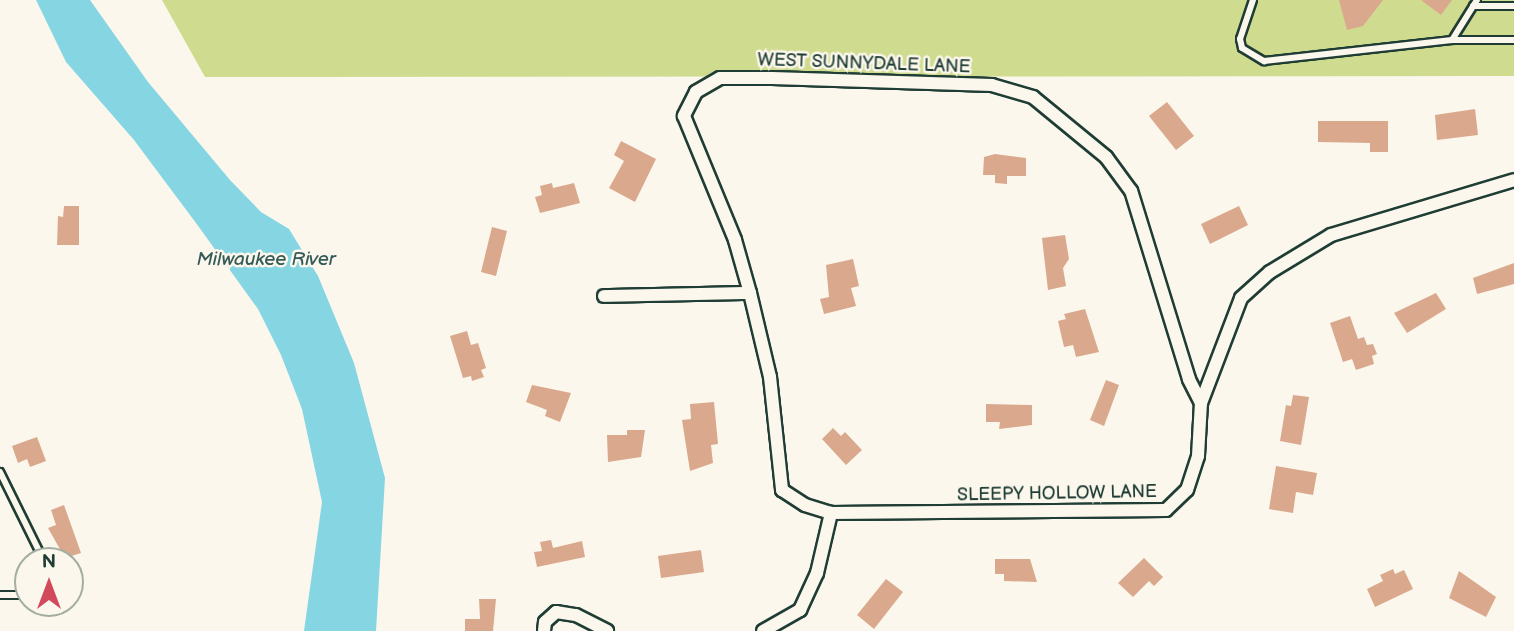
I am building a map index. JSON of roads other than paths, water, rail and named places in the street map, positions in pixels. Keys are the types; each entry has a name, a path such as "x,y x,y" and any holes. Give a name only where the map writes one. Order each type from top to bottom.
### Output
{"street":[{"name":"WEST SUNNYDALE LANE","path":"750,293 735,240 684,116 695,92 720,78 992,85 1033,97 1106,157 1131,191 1189,379 1201,403"},
{"path":"1201,403 1241,298 1270,272 1331,236 1514,180"},
{"path":"604,296 750,293 770,377 782,490 805,505 831,513 817,573 800,610 763,631"},
{"name":"SLEEPY HOLLOW LANE","path":"831,513 1166,510 1187,490 1198,456 1201,403"},
{"path":"544,631 545,622 556,612 576,615 607,631"}],"lane":[{"path":"1252,0 1240,39 1242,48 1264,61 1452,40 1514,40"},
{"path":"1452,40 1475,3 1514,6"},
{"path":"0,472 37,547"}],"water":[{"name":"Milwaukee River","path":"36,0 90,0 148,82 230,180 261,212 289,229 318,276 354,363 385,478 376,631 304,631 322,502 302,409 281,355 258,309 196,223 134,140 66,62"}]}
